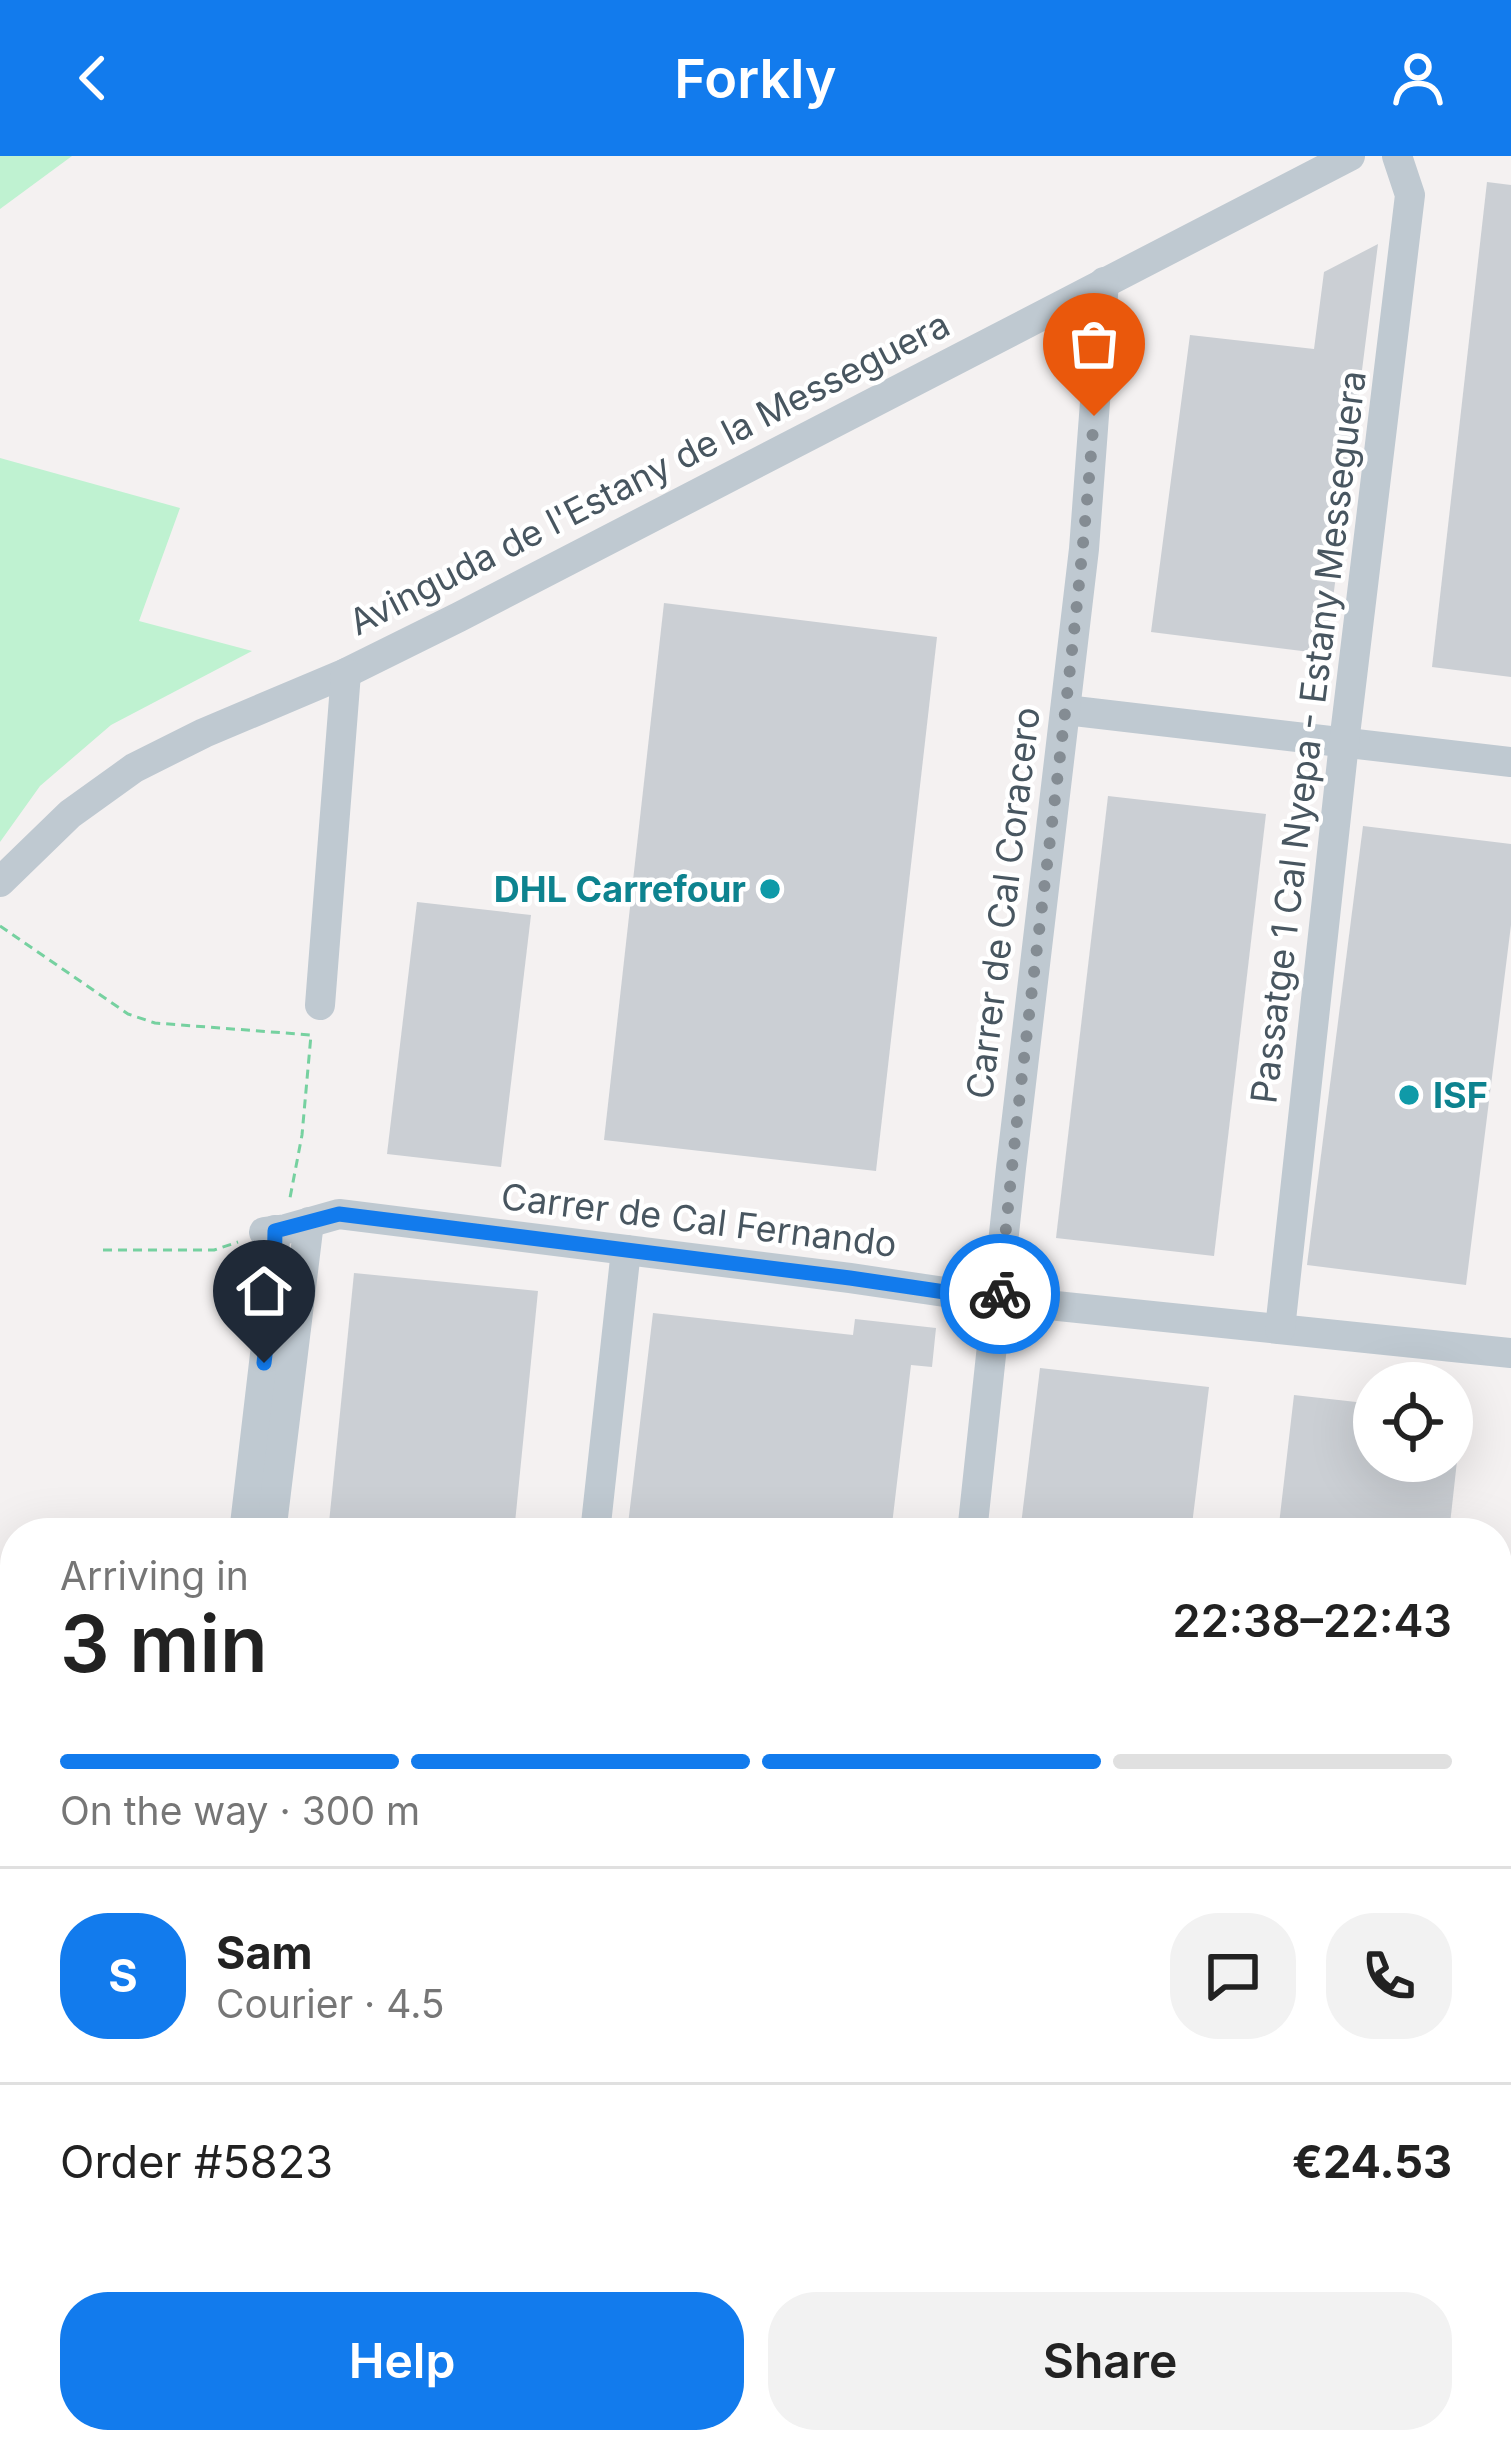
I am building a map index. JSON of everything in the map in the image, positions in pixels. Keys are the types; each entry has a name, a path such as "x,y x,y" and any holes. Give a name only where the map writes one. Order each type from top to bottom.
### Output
{"street":[{"name":"Avinguda de l'Estany de la Messeguera","path":"0,882 70,814 134,768 459,617 1350,156"},
{"name":"Passatge 1 Cal Nyepa - Estany Messeguera","path":"1280,1329 1410,194 1397,156"},
{"name":"Carrer de Cal Coracero","path":"974,1518 1084,549 1104,282"},
{"path":"320,1004 346,673"},
{"path":"1066,710 1511,762"},
{"name":"Carrer de Cal Fernando","path":"283,1228 339,1214 999,1300 1511,1353"},
{"path":"246,1518 283,1228"},
{"path":"272,1518 283,1228"},
{"path":"598,1518 626,1250"}],"path":[{"path":"0,926 128,1014 155,1023 311,1035 302,1135 283,1228 214,1250 103,1250"}],"green space":[{"path":"0,156 72,156 0,209"},
{"path":"0,458 180,508 139,621 252,651 111,725 40,786 0,842"}],"building":[{"path":"1487,182 1511,185 1511,677 1432,667"},
{"path":"1378,244 1326,654 1151,632 1190,335 1314,349 1324,272"},
{"name":"DHL Carrefour","path":"664,603 937,637 876,1171 604,1140"},
{"path":"1108,796 1266,814 1214,1256 1056,1238"},
{"name":"ISF","path":"1363,826 1511,844 1511,925 1466,1285 1307,1265"},
{"path":"417,902 531,915 501,1167 387,1154"},
{"path":"354,1273 538,1291 515,1518 330,1518"},
{"path":"653,1313 853,1335 855,1319 936,1328 932,1367 911,1365 893,1518 629,1518"},
{"path":"1040,1368 1209,1387 1193,1518 1022,1518"},
{"path":"1294,1395 1353,1402 1353,1482 1455,1482 1451,1518 1280,1518"}],"way so far":[{"path":"1000,1294 1084,549 1094,416"}],"place":[{"name":"DHL Carrefour","path":"770,889"},
{"name":"ISF","path":"1409,1095"}],"route":[{"path":"264,1363 275,1231 326,1215 999,1300 1000,1294"}]}
